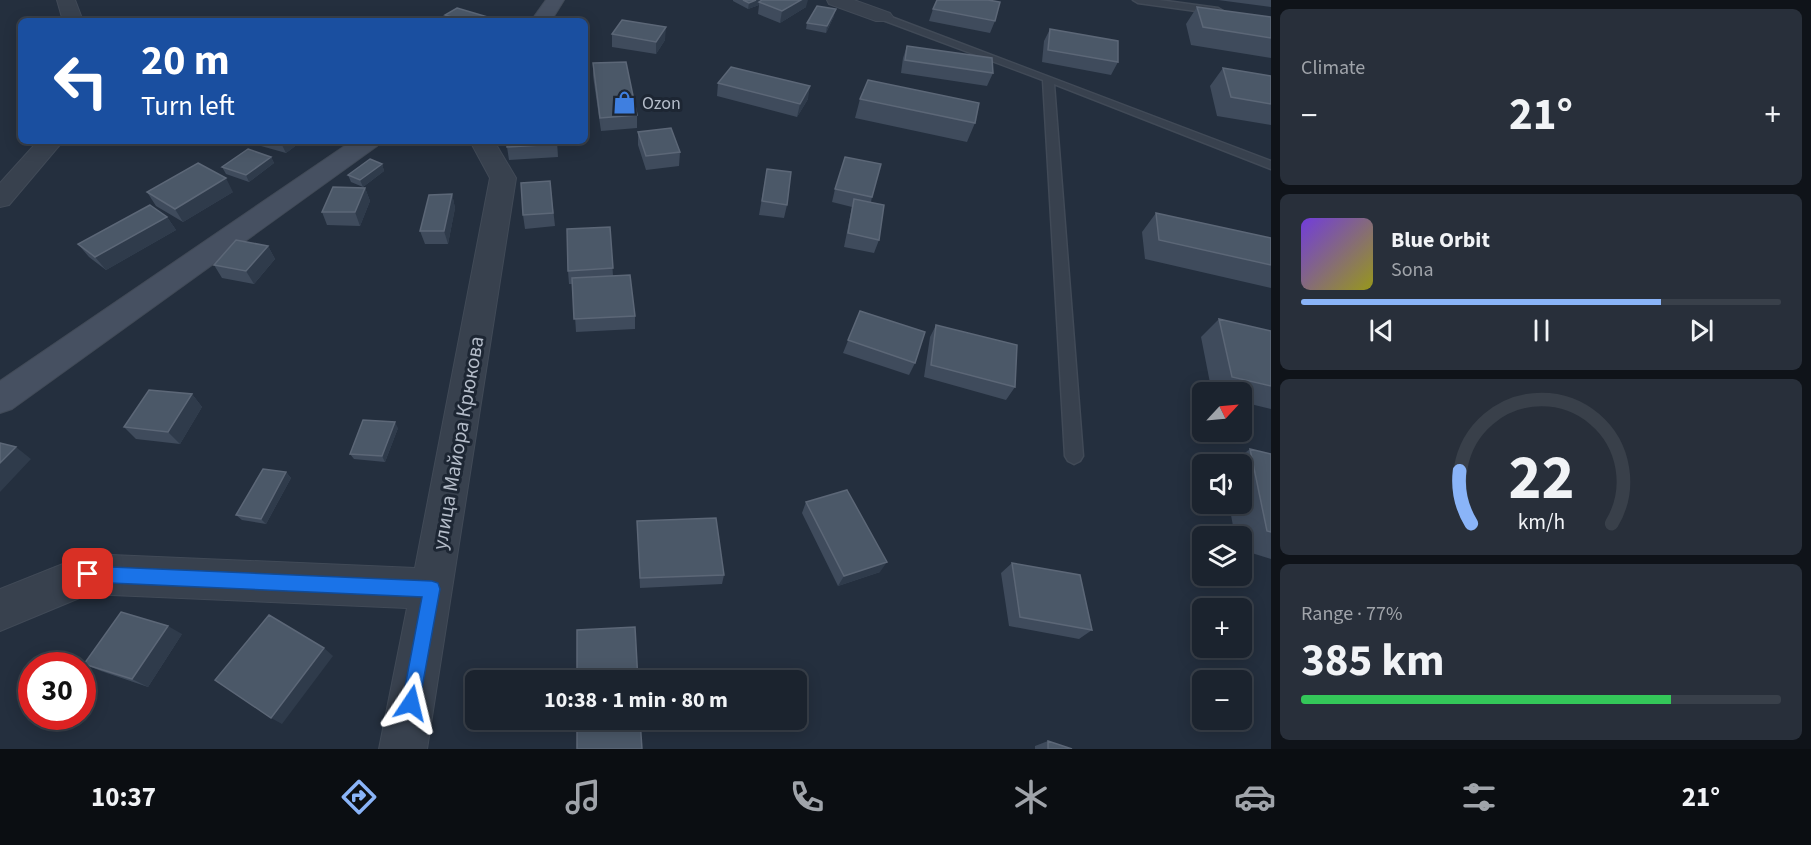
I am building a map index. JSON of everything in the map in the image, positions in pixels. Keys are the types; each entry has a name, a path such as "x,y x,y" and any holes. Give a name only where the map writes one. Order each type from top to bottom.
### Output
{"main road":[{"path":"543,18 555,0"},
{"path":"0,399 364,144"}],"street":[{"path":"66,0 72,18"},
{"path":"836,0 883,17"},
{"path":"0,200 48,144"},
{"name":"улица Майора Крюкова","path":"403,749 482,312 502,178 484,144"},
{"path":"0,610 88,574 432,589"}],"lane":[{"path":"1138,0 1227,13"},
{"path":"883,17 1048,78 1271,165"},
{"path":"1048,78 1074,456"}],"building":[{"path":"762,0 801,0 782,11 759,2"},
{"path":"937,0 1000,2 995,21 933,9"},
{"path":"817,6 836,9 827,26 807,23"},
{"path":"1197,7 1271,17 1271,38 1203,27"},
{"path":"457,8 491,18 455,18 445,15"},
{"path":"622,20 666,27 656,42 612,34"},
{"path":"1050,29 1118,41 1118,62 1048,50"},
{"path":"907,46 992,58 993,73 905,60"},
{"path":"626,62 637,115 600,118 593,63"},
{"path":"731,67 810,86 800,104 718,83"},
{"path":"1223,68 1271,76 1271,104 1231,97"},
{"path":"868,80 979,103 975,123 860,99"},
{"path":"671,128 680,152 646,156 638,132"},
{"path":"507,144 557,144 507,147"},
{"path":"248,149 271,157 246,175 222,167"},
{"path":"845,157 881,164 872,197 835,189"},
{"path":"370,159 382,164 360,180 348,175"},
{"path":"198,163 226,178 175,209 147,192"},
{"path":"767,169 791,172 787,205 762,201"},
{"path":"550,181 553,213 523,215 521,183"},
{"path":"333,187 365,188 355,212 322,212"},
{"path":"452,194 444,231 420,231 429,195"},
{"path":"854,199 884,205 879,240 848,233"},
{"path":"150,205 167,217 95,257 78,244"},
{"path":"1156,213 1271,238 1271,265 1159,240"},
{"path":"610,227 613,268 568,271 567,229"},
{"path":"236,240 268,246 246,271 214,265"},
{"path":"630,275 635,316 574,319 572,278"},
{"path":"860,311 925,332 915,363 848,340"},
{"path":"1219,319 1271,331 1271,386 1232,377"},
{"path":"936,325 1017,345 1015,387 931,365"},
{"path":"149,390 192,394 168,432 124,427"},
{"path":"363,420 395,422 382,456 350,454"},
{"path":"0,443 16,447 0,463"},
{"path":"1250,449 1271,454 1271,532 1267,531"},
{"path":"263,469 286,472 261,519 236,515"},
{"path":"847,490 887,562 844,576 806,502"},
{"path":"716,518 724,575 640,578 637,521"},
{"path":"1012,563 1080,575 1092,630 1020,617"},
{"path":"121,612 168,626 132,679 96,668 96,652 93,652"},
{"path":"269,615 324,648 271,718 215,680"},
{"path":"635,627 637,670 577,670 577,630"},
{"path":"577,730 641,730 642,749 577,749"},
{"path":"1048,741 1072,749 1048,749"}],"place":[{"name":"Ozon","path":"624,103"}],"route":[{"path":"88,574 432,589 411,703"}]}
